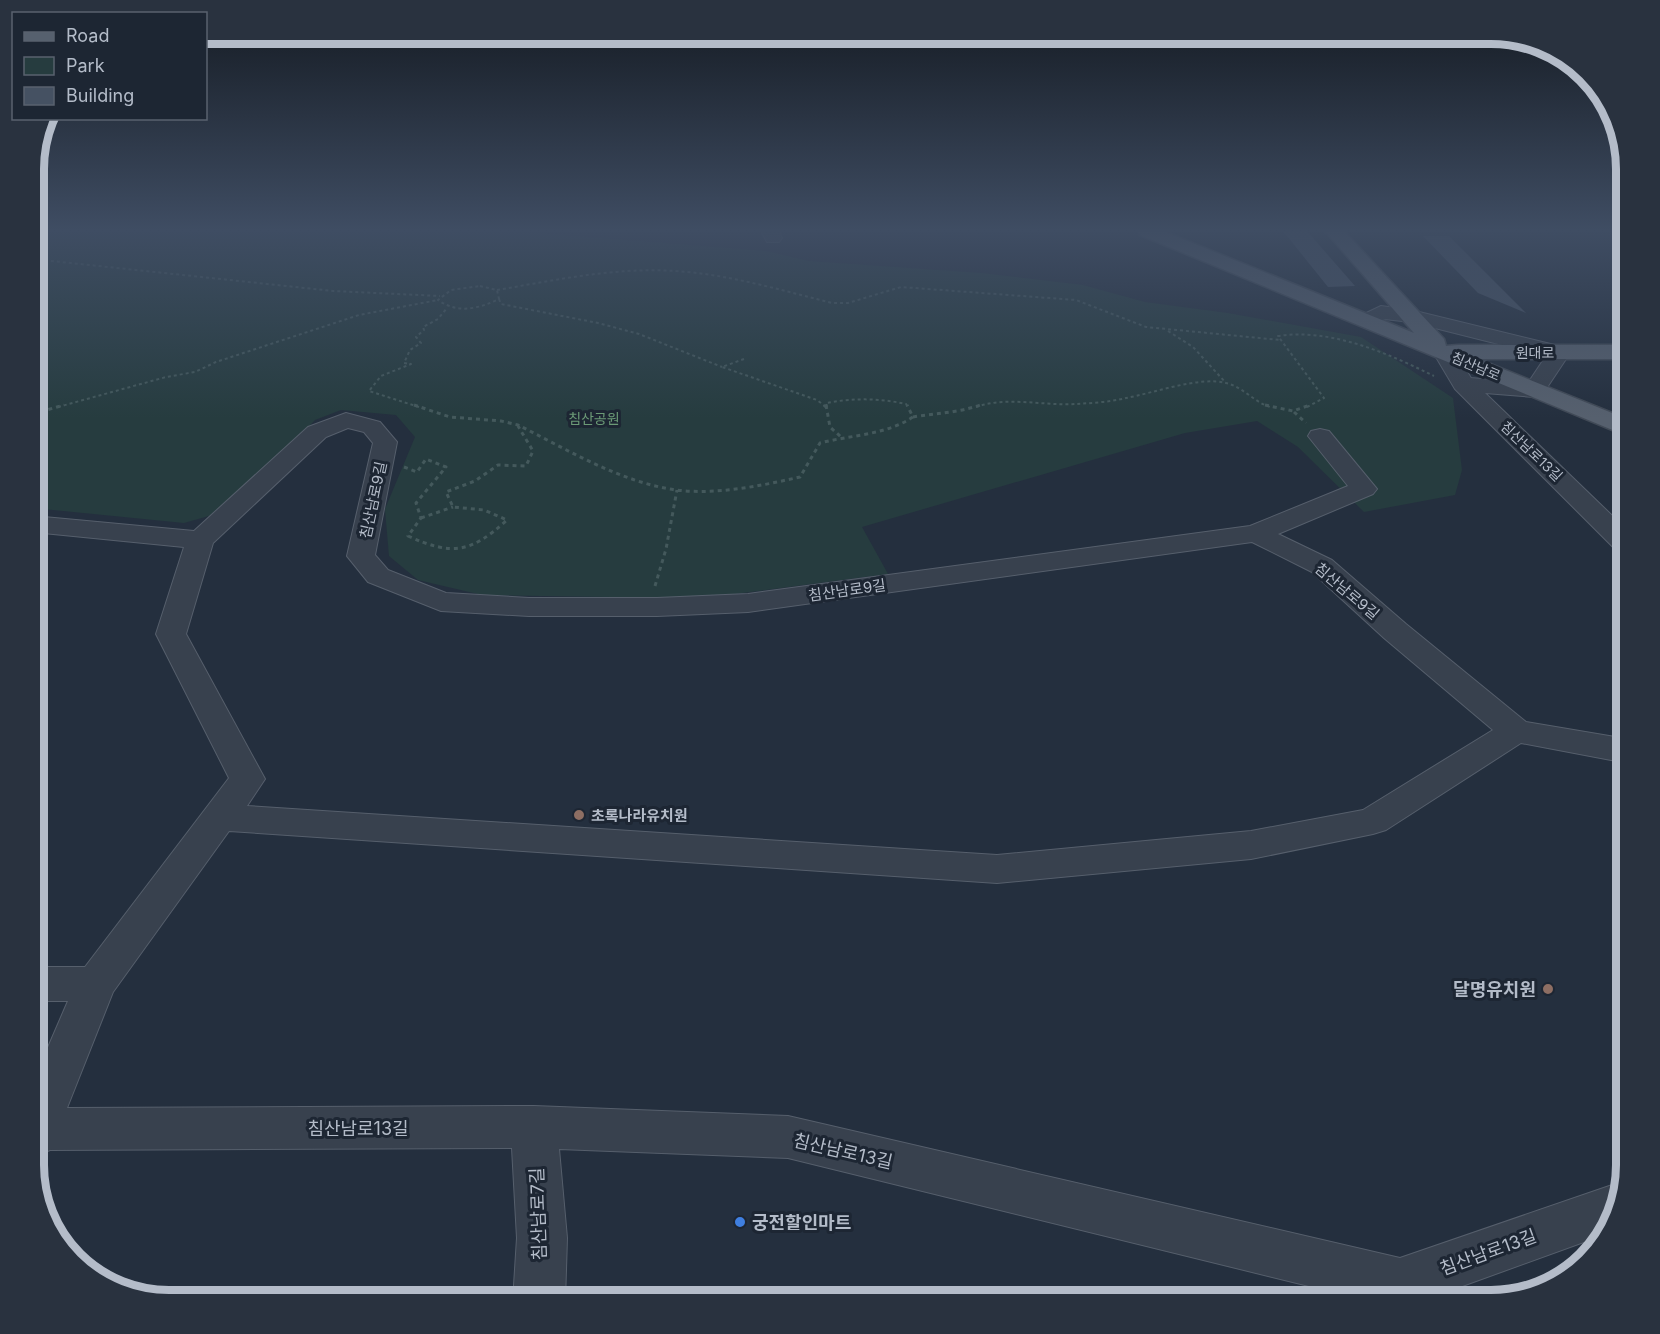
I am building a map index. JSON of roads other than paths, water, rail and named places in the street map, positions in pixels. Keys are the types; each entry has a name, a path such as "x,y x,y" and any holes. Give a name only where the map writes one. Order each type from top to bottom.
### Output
{"main road":[{"path":"1301,293 1444,352"},
{"name":"침산남로","path":"1390,293 1444,352 1616,424"},
{"name":"원대로","path":"1444,352 1616,352"}],"street":[{"path":"1367,320 1381,312 1411,316 1559,353 1534,390 1463,384"},
{"name":"침산남로13길","path":"1444,352 1463,384 1616,534"},
{"name":"침산남로9길","path":"200,540 317,432 346,420 372,427 385,442 361,556 378,576 441,602 529,607 649,607 748,603 1256,533 1322,566 1395,631 1516,731 1616,749"},
{"path":"1256,533 1364,489 1320,436"},
{"path":"44,525 200,540 171,634 247,779 96,984 44,1110"},
{"path":"219,817 997,869 1251,845 1373,821 1516,731"},
{"path":"44,984 96,984"},
{"name":"침산남로13길","path":"44,1132 534,1127 788,1137 1400,1283 1609,1208"},
{"name":"침산남로7길","path":"534,1127 542,1238 539,1290"}],"place":[{"name":"초록나라유치원","path":"579,815"},
{"name":"달명유치원","path":"1548,989"},
{"name":"궁전할인마트","path":"740,1222"}],"park label":[{"name":"침산공원","path":"594,418"}]}
